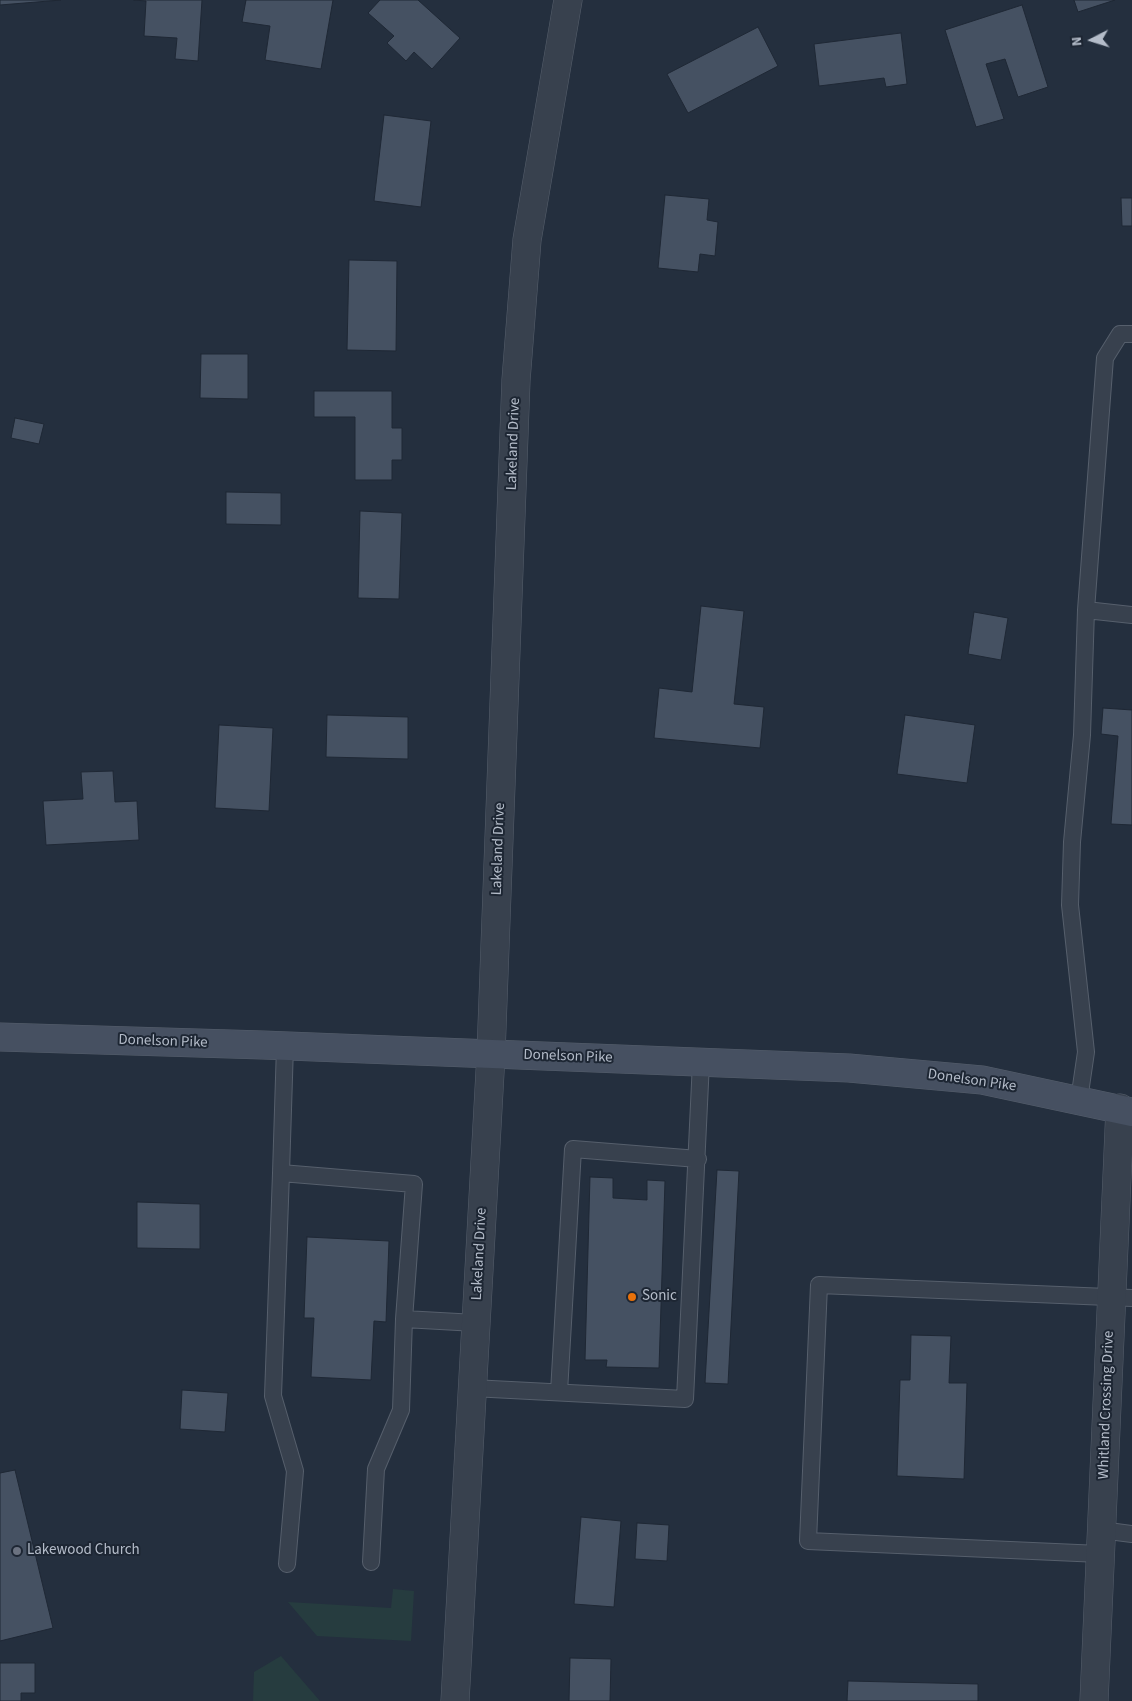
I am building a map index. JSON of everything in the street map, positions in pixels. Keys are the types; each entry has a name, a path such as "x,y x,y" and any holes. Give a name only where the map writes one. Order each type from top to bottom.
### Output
{"main road":[{"name":"Donelson Pike","path":"0,1037 850,1068 982,1080 1126,1110"}],"street":[{"name":"Lakeland Drive","path":"455,1701 491,1054 516,380 527,240 568,0"},
{"name":"Whitland Crossing Drive","path":"1094,1701 1101,1542 1122,1298 1126,1110"}],"lane":[{"path":"1079,1100 1086,1052 1070,905 1072,842 1082,735 1086,610 1105,358 1120,334 1132,334"},
{"path":"1086,610 1132,615"},
{"path":"285,1046 273,1396 295,1471 287,1564"},
{"path":"472,1388 684,1399 698,1159 701,1062"},
{"path":"559,1392 573,1149 698,1159"},
{"path":"281,1173 414,1184 404,1319 401,1410 376,1469 371,1562"},
{"path":"1122,1298 819,1285 808,1541 1101,1542 1132,1534"},
{"path":"404,1319 476,1323"}],"green space":[{"path":"393,1589 414,1591 411,1641 317,1636 288,1602 391,1608"},
{"path":"281,1656 320,1701 253,1701 254,1672"}],"building":[{"path":"0,0 61,0 0,5"},
{"path":"134,0 202,0 198,61 175,59 177,38 144,36 146,1"},
{"path":"246,0 333,0 321,69 265,60 270,26 242,22"},
{"path":"380,0 418,0 460,38 432,69 414,52 406,61 387,43 394,36 368,13"},
{"path":"1074,0 1115,0 1078,12"},
{"path":"1022,5 1048,87 1018,97 1005,59 986,64 1004,119 976,127 945,30"},
{"path":"758,27 778,66 688,113 667,74"},
{"path":"901,33 907,84 886,87 884,78 819,86 814,44"},
{"path":"384,115 431,121 421,207 374,201"},
{"path":"665,195 709,199 707,220 718,222 715,256 700,254 698,272 658,268"},
{"path":"1121,198 1132,198 1132,226 1122,226"},
{"path":"349,260 397,261 396,351 347,350"},
{"path":"201,354 248,354 248,399 200,398"},
{"path":"314,391 392,391 392,428 402,428 402,460 392,460 392,480 355,480 355,417 314,417"},
{"path":"15,418 44,424 39,444 11,438"},
{"path":"226,492 281,493 281,525 226,524"},
{"path":"360,511 402,513 399,599 358,598"},
{"path":"701,606 744,611 734,704 764,707 760,748 654,738 659,688 692,692"},
{"path":"974,612 1008,618 1001,660 968,654"},
{"path":"1103,708 1132,710 1132,825 1111,824 1118,736 1101,734"},
{"path":"327,715 408,717 408,759 326,757"},
{"path":"905,715 975,725 967,783 897,774"},
{"path":"219,725 273,728 269,811 215,808"},
{"path":"113,771 115,802 137,801 139,840 46,845 43,801 83,799 81,772"},
{"path":"717,1170 739,1171 728,1384 705,1383"},
{"path":"590,1177 613,1178 613,1198 647,1200 647,1180 665,1181 659,1368 606,1367 607,1360 585,1360"},
{"path":"137,1202 200,1204 200,1249 137,1248"},
{"path":"307,1237 389,1241 386,1322 374,1321 371,1380 311,1377 314,1318 304,1318"},
{"path":"911,1335 951,1336 949,1383 967,1383 964,1479 897,1476 900,1380 910,1380"},
{"path":"182,1390 228,1393 225,1432 180,1429"},
{"name":"Lakewood Church","path":"15,1470 53,1628 0,1641 0,1473"},
{"path":"581,1517 621,1521 614,1607 574,1604"},
{"path":"637,1523 669,1525 667,1561 635,1559"},
{"path":"570,1658 611,1659 610,1701 569,1701"},
{"path":"0,1663 35,1663 35,1693 21,1693 21,1701 0,1701"},
{"path":"848,1681 978,1684 978,1701 847,1701"}],"place":[{"name":"Sonic","path":"632,1297"},
{"name":"Lakewood Church","path":"17,1551"}]}
